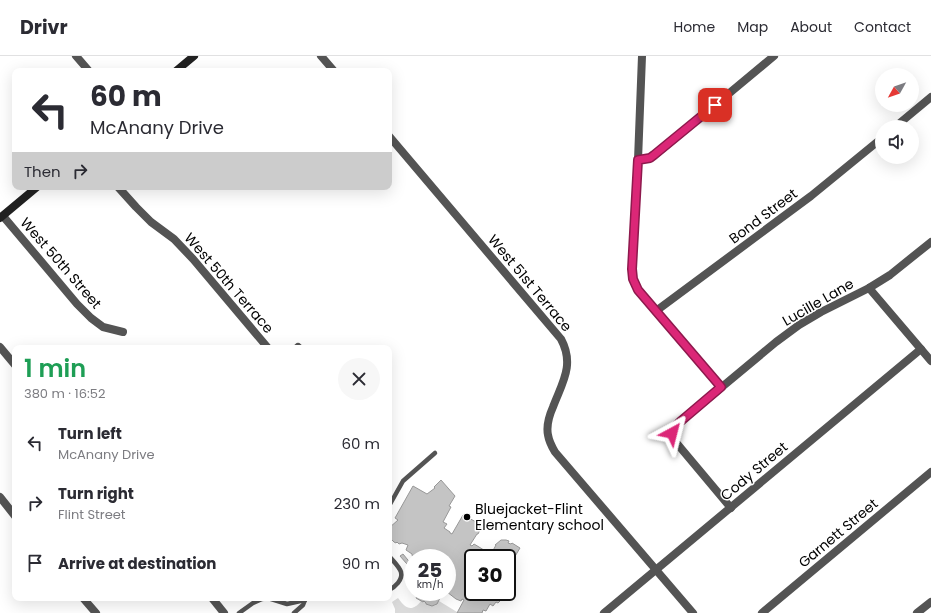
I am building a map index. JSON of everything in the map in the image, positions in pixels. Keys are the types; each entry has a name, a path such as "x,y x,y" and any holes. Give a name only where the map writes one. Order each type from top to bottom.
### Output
{"main road":[{"path":"180,68 194,56"},
{"path":"2,217 34,190"}],"street":[{"path":"76,56 86,68"},
{"path":"321,56 331,68"},
{"path":"642,56 632,269 633,279 638,290 721,387"},
{"path":"638,160 650,158 654,155 774,56"},
{"path":"903,120 931,97"},
{"name":"West 51st Terrace","path":"392,140 561,339 565,347 568,360 567,371 548,424 550,444 555,452 693,613"},
{"name":"Bond Street","path":"656,311 811,196 875,144"},
{"name":"West 50th Terrace","path":"121,190 136,207 174,239 193,259 265,345"},
{"name":"West 50th Street","path":"2,217 77,304 91,318 103,327 123,332"},
{"name":"Lucille Lane","path":"731,508 674,440 672,433 674,428 721,387 799,325 821,312 869,288 900,267 931,242"},
{"path":"869,288 931,361"},
{"path":"0,347 12,361"},
{"name":"Cody Street","path":"604,613 921,349"},
{"name":"Garnett Street","path":"762,613 931,472"},
{"path":"0,497 12,512"},
{"path":"86,601 96,613"},
{"path":"214,601 224,613"},
{"path":"917,613 931,602"}],"lane":[{"path":"392,501 403,481 435,453"},
{"path":"392,560 401,572 401,577 399,583 392,588"},
{"path":"239,613 258,601"},
{"path":"278,601 287,604 298,601"},
{"path":"294,613 303,605 305,601"}],"shaded area":[{"path":"398,598 406,607 412,608 418,605 421,601 424,601 426,604 432,606 436,605 439,601 457,613 395,613 392,602"}],"building":[{"name":"Bluejacket-Flint Elementary school","path":"441,480 455,496 449,506 451,507 443,522 447,524 444,528 452,534 463,515 478,523 480,528 478,534 470,545 472,546 474,544 482,549 464,549 464,600 462,599 461,601 456,599 456,549 406,549 408,545 402,543 399,544 392,540 392,525 398,520 395,518 413,486 427,494 435,488 434,487"},
{"name":"Bluejacket-Flint Elementary school","path":"501,540 509,541 508,543 512,543 520,548 516,555 516,549 494,549 495,545"},
{"path":"403,554 404,561 400,556"},
{"name":"Bluejacket-Flint Elementary school","path":"464,600 500,601 498,603 496,602 493,606 490,604 486,611 483,610 482,613 457,613"},
{"path":"424,601 438,601 437,604 432,606"}],"place":[{"name":"Bluejacket-Flint Elementary school","path":"467,517"}],"route":[{"path":"672,433 674,428 681,421 721,387 638,290 633,279 632,269 638,160 650,158 715,105"}]}
